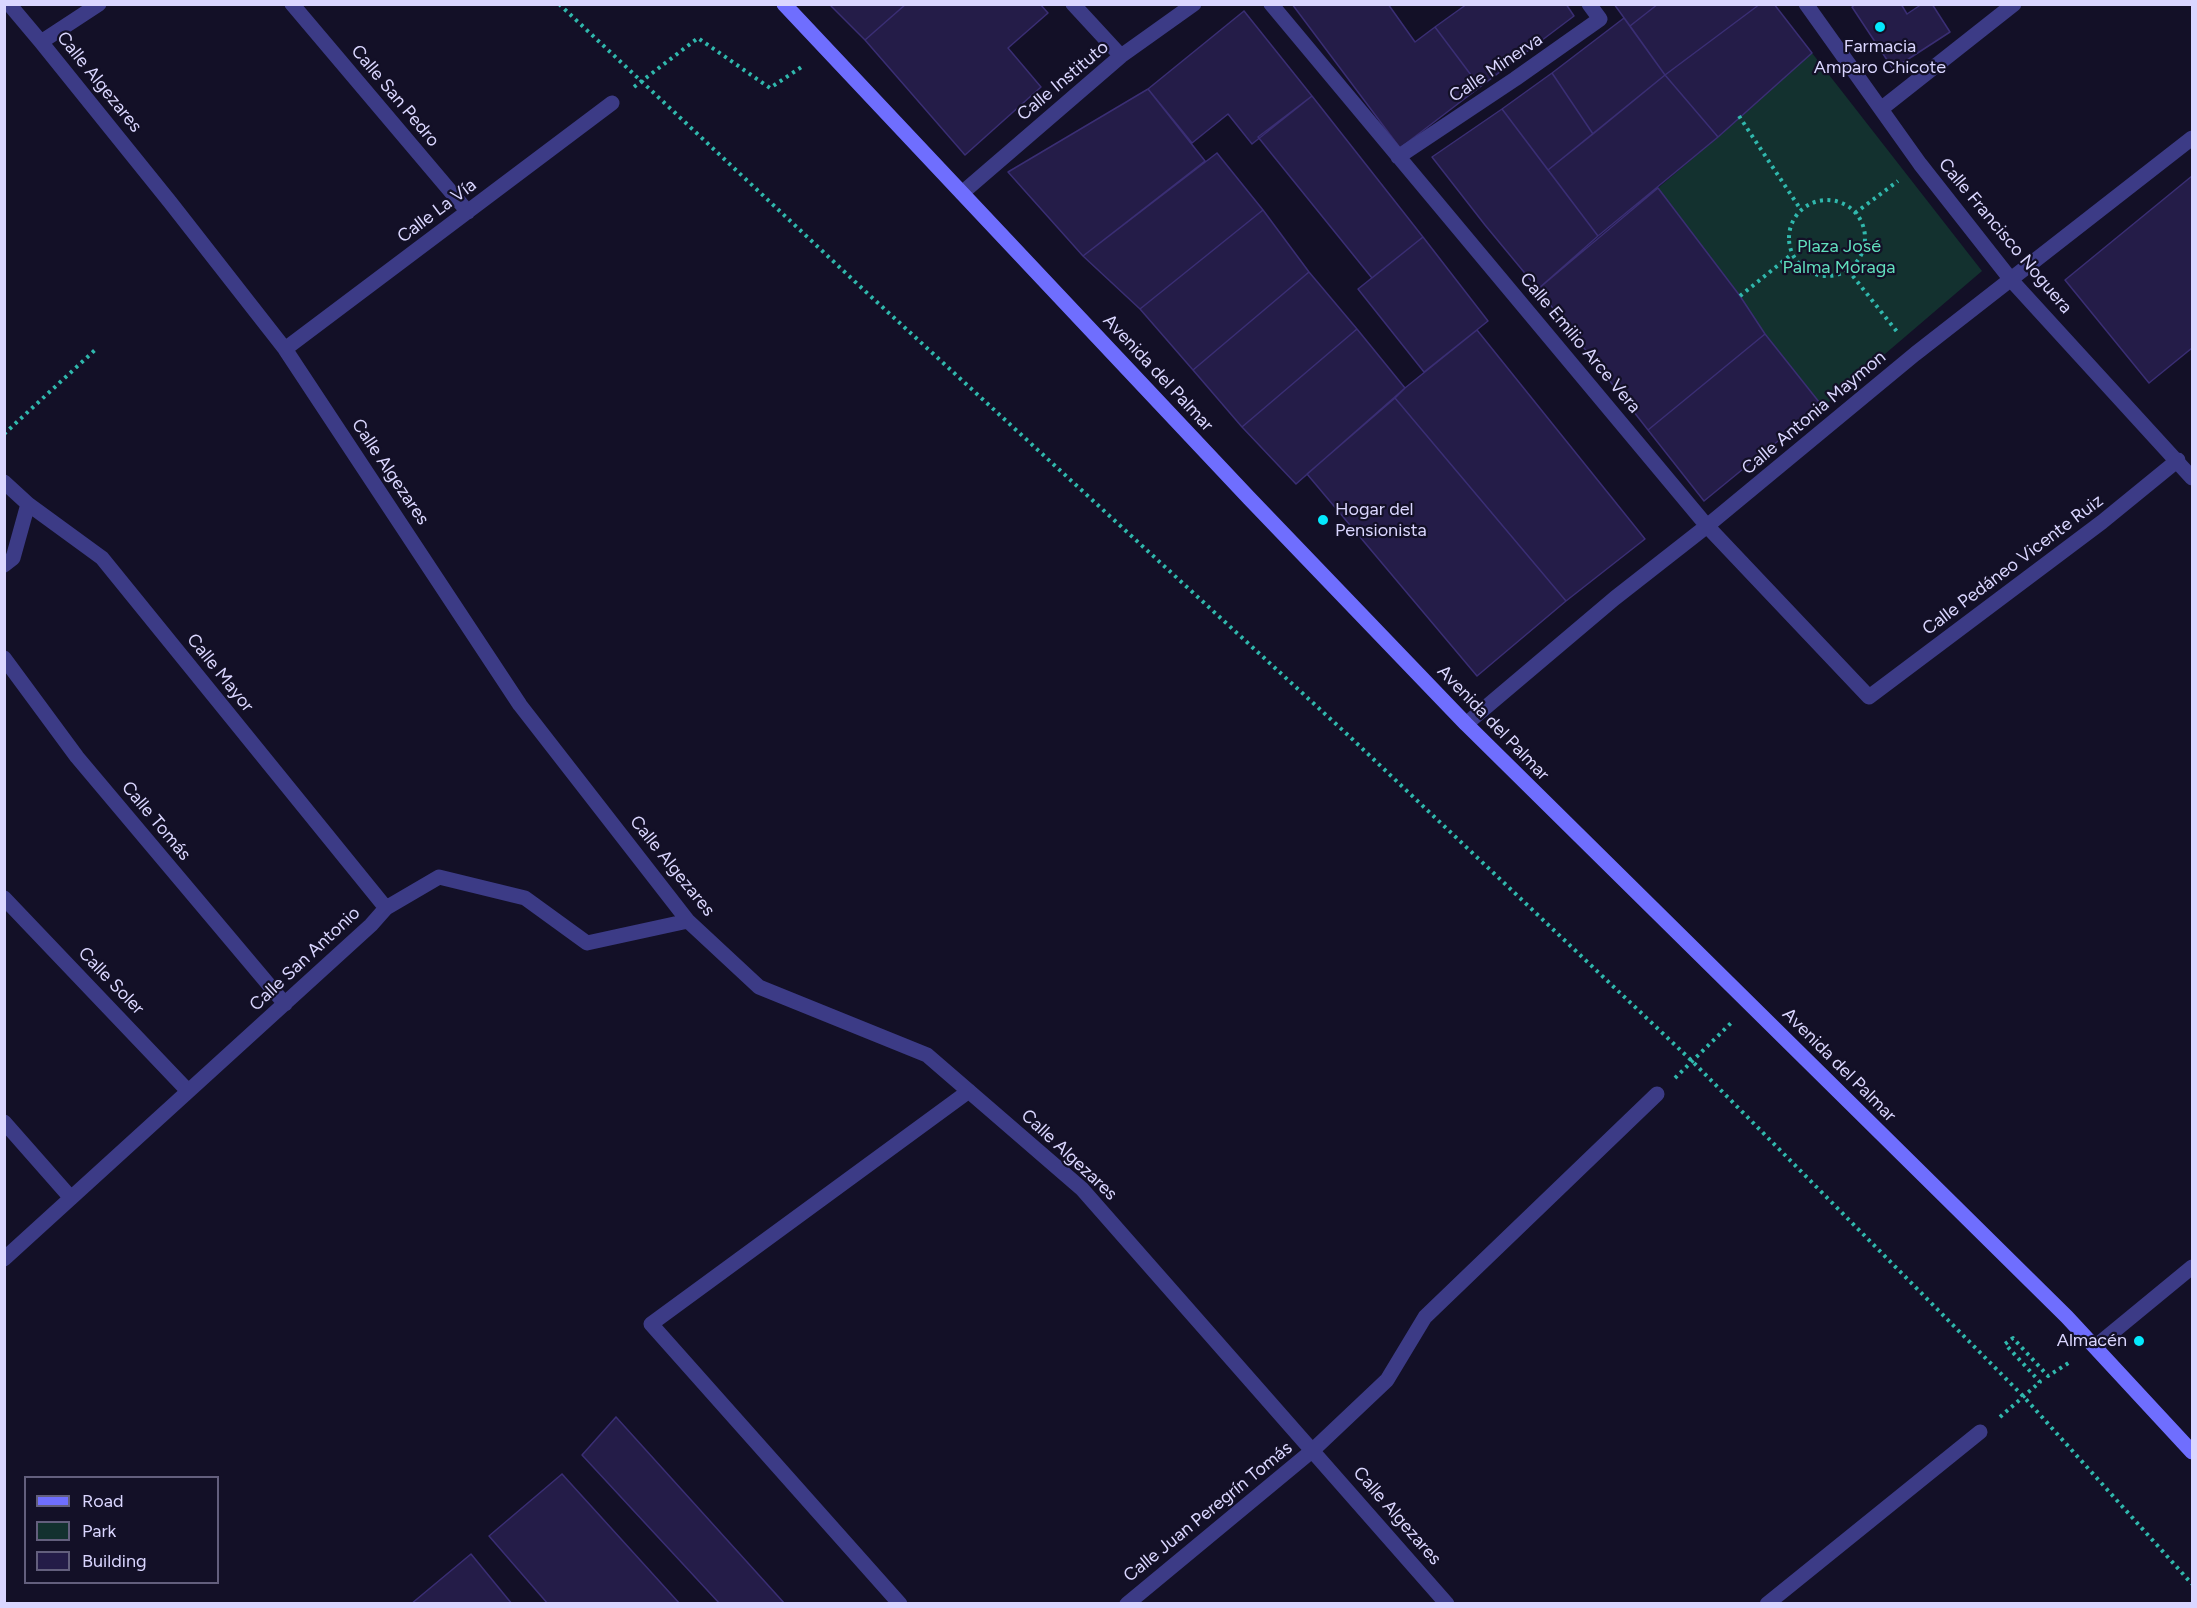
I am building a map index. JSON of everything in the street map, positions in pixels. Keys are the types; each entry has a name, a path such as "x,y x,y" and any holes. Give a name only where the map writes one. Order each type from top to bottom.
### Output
{"main road":[{"name":"Avenida del Palmar","path":"784,4 1249,498 1466,724 2096,1346 2193,1452"}],"street":[{"name":"Calle Algezares","path":"9,4 285,349 520,705 688,921 759,987 927,1055 1082,1189 1447,1604"},
{"path":"41,42 99,4"},
{"name":"Calle San Pedro","path":"292,4 468,212"},
{"path":"1073,4 1121,56"},
{"name":"Calle Instituto","path":"962,193 1121,56 1194,4"},
{"name":"Calle Emilio Arce Vera","path":"1271,4 1707,526 1869,698"},
{"name":"Calle Minerva","path":"1398,157 1600,19 1589,4"},
{"name":"Calle Francisco Noguera","path":"1806,4 1920,164 2012,281 2193,478"},
{"path":"1881,109 2014,4"},
{"name":"Calle La Vía","path":"285,349 612,103"},
{"name":"Calle Antonia Maymon","path":"1466,724 1615,598 1707,526 1915,354 2012,281 2106,204 2193,138"},
{"name":"Calle Pedáneo Vicente Ruiz","path":"1869,698 2102,522 2178,460"},
{"name":"Calle Mayor","path":"4,482 28,504 102,558 386,908"},
{"path":"4,565 13,558 28,504"},
{"name":"Calle Tomás","path":"4,658 77,757 285,1004"},
{"name":"Calle San Antonio","path":"4,1259 371,925 386,908 439,876 525,898 586,943 688,921"},
{"name":"Calle Soler","path":"4,898 188,1091"},
{"path":"900,1604 651,1324 969,1091"},
{"name":"Calle Juan Peregrín Tomás","path":"1127,1604 1313,1450 1387,1380 1425,1317 1657,1094"},
{"path":"4,1122 72,1198"},
{"path":"2096,1346 2193,1267"},
{"path":"1767,1604 1980,1432"}],"path":[{"path":"559,4 1349,736 1693,1062 2024,1397 2193,1584"},
{"path":"612,103 698,38 770,88 826,50"},
{"path":"1739,117 1801,210"},
{"path":"1855,213 1920,164"},
{"path":"1835,201 1855,213 1862,224 1865,237 1860,256 1848,270 1837,275 1823,277 1810,273 1799,265 1792,254 1789,243 1793,220 1801,210 1811,203 1835,201"},
{"path":"1740,296 1792,254"},
{"path":"1848,270 1915,354"},
{"path":"4,434 95,350"},
{"path":"1657,1094 1693,1062 1750,1004"},
{"path":"2024,1397 2040,1382 2005,1344 2013,1338 2048,1376 2096,1346"}],"green space":[{"name":"Plaza José Palma Moraga","path":"1812,53 1982,271 1823,407 1765,334 1740,296 1658,188"}],"building":[{"path":"829,4 906,4 865,40"},
{"path":"906,4 1040,4 1048,13 1008,48 1041,87 965,155 865,40"},
{"path":"1292,4 1388,4 1415,42 1435,27 1480,87 1400,148"},
{"path":"1467,4 1566,4 1574,16 1480,87 1435,27"},
{"path":"1614,4 1658,4 1630,26"},
{"path":"1658,4 1760,4 1665,75 1630,26"},
{"path":"1760,4 1774,4 1812,53 1718,137 1665,75"},
{"path":"1856,4 1901,4 1907,14 1922,4 1932,4 1950,32 1893,69 1852,7"},
{"path":"1244,11 1312,96 1252,144 1228,114 1192,143 1148,89"},
{"path":"1624,18 1665,75 1593,134 1552,73"},
{"path":"1552,73 1593,134 1548,170 1502,109"},
{"path":"1665,75 1718,137 1598,236 1548,170"},
{"path":"1148,89 1205,161 1083,256 1008,172"},
{"path":"1312,96 1423,237 1372,278 1258,137"},
{"path":"1502,109 1598,236 1538,289 1432,157"},
{"path":"1217,153 1263,210 1140,309 1083,256"},
{"path":"2192,176 2192,348 2149,383 2065,280"},
{"path":"1658,188 1740,296 1765,334 1648,430 1538,289"},
{"path":"1263,210 1309,272 1193,370 1140,309"},
{"path":"1423,237 1488,321 1424,372 1358,289"},
{"path":"1309,272 1357,329 1242,427 1193,370"},
{"path":"1357,329 1405,388 1296,484 1242,427"},
{"path":"1477,330 1645,539 1566,601 1395,398"},
{"path":"1765,334 1823,407 1704,501 1648,430"},
{"path":"1395,398 1566,601 1477,676 1307,474"},
{"path":"616,1417 785,1604 720,1604 582,1455"},
{"path":"562,1474 680,1604 548,1604 489,1536"},
{"path":"471,1554 512,1604 411,1604"}],"place":[{"name":"Farmacia Amparo Chicote","path":"1880,27"},
{"name":"Hogar del Pensionista","path":"1323,520"},
{"name":"Almacén","path":"2139,1341"}]}
